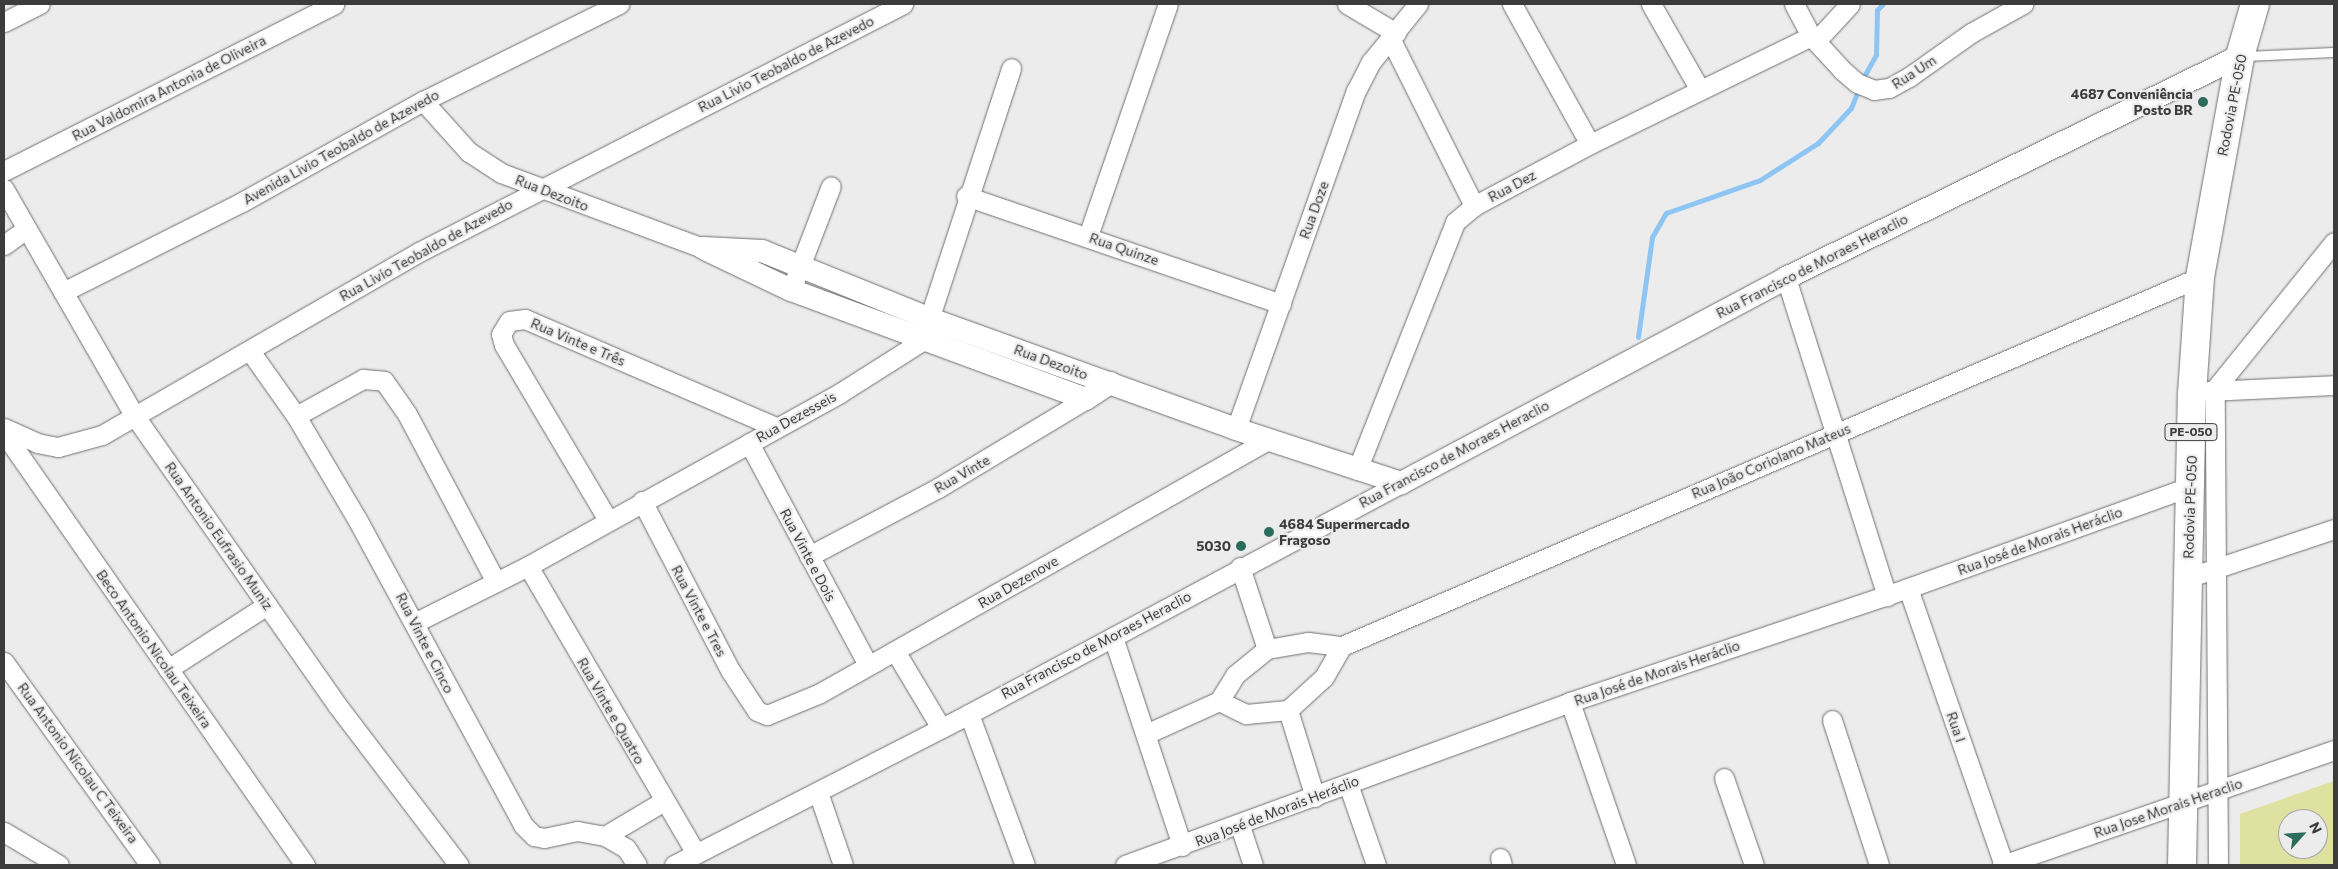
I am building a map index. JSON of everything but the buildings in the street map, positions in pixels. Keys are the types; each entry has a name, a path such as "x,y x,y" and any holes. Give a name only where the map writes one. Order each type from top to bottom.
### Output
{"main road":[{"name":"Rodovia PE-050","path":"2182,865 2185,802 2191,486 2204,392 2200,277 2240,56 2255,4"}],"street":[{"path":"4,22 40,4"},
{"name":"Rua Valdomira Antonia de Oliveira","path":"4,171 334,4"},
{"name":"Avenida Livio Teobaldo de Azevedo","path":"63,292 242,202 586,11 619,4"},
{"name":"Rua Livio Teobaldo de Azevedo","path":"4,428 37,443 64,448 102,435 419,252 537,189 903,4"},
{"path":"1088,236 1168,4"},
{"path":"1347,4 1393,36 1474,206"},
{"name":"Rua Doze","path":"1236,429 1356,91 1371,62 1418,4"},
{"path":"1512,4 1590,144"},
{"path":"1651,4 1700,90"},
{"name":"Rua Um","path":"1794,4 1814,39 1861,85 1882,90 1897,84 1971,33 2023,4"},
{"path":"1814,39 1850,4"},
{"name":"Rua Dez","path":"1357,470 1455,222 1474,206 1590,144 1700,90 1814,39"},
{"name":"Rua Francisco de Moraes Heraclio","path":"674,865 969,714 1240,567 1786,278 2240,56"},
{"path":"922,341 966,196 1010,68"},
{"name":"Rua Dezoito","path":"423,101 477,158 537,189 703,248 792,290 922,341 1086,399"},
{"path":"792,290 831,186"},
{"name":"Rua Antonio Eufrasio Muniz","path":"4,189 134,415 337,705 459,865"},
{"name":"Rua Quinze","path":"966,196 1088,236 1281,304"},
{"path":"4,245 26,228"},
{"path":"2218,865 2218,568 2204,392 2334,242"},
{"name":"Rua Dezoito","path":"703,248 747,248 801,267 928,318 1236,429 1357,470 1400,482"},
{"name":"Rua João Coriolano Mateus","path":"1342,646 2200,277"},
{"path":"1786,278 1887,596"},
{"name":"Rua Vinte e Três","path":"608,520 504,345 501,334 509,321 524,319 776,427"},
{"name":"Rua Dezesseis","path":"414,623 528,566 892,363 922,341"},
{"name":"Rua Vinte e Cinco","path":"250,351 296,416 414,623 523,825 539,837 577,831 605,836 626,848 637,865"},
{"path":"296,416 363,379 384,381 406,414 496,582"},
{"name":"Rua Vinte","path":"808,556 938,488 1110,383"},
{"path":"2204,392 2334,385"},
{"name":"Beco Antonio Nicolau Teixeira","path":"4,433 305,865"},
{"name":"Rua Dezenove","path":"764,715 798,704 1268,440"},
{"name":"Rua Vinte e Dois","path":"749,443 868,665"},
{"name":"Rua José de Morais Heráclio","path":"1125,865 1240,826 1570,702 1887,596 2191,486"},
{"name":"Rua Vinte e Tres","path":"642,502 730,670 750,702 764,715"},
{"path":"2188,578 2334,529"},
{"name":"Rua Vinte e Quatro","path":"528,566 696,854"},
{"path":"1240,567 1267,649"},
{"name":"Rua I","path":"1908,588 2003,865"},
{"path":"168,669 268,605"},
{"path":"1113,637 1182,846"},
{"path":"1146,734 1220,701 1236,675 1267,649 1308,642 1342,646 1324,677 1288,710 1246,714 1220,701"},
{"path":"895,651 941,728"},
{"name":"Rua Antonio Nicolau C Teixeira","path":"4,662 150,865"},
{"path":"1570,702 1626,865"},
{"path":"1288,710 1315,797"},
{"path":"969,714 1025,865"},
{"path":"1832,720 1879,865"},
{"name":"Rua Jose Morais Heraclio","path":"2003,865 2334,750"},
{"path":"1724,778 1754,865"},
{"path":"1348,784 1376,865"},
{"path":"818,792 843,865"},
{"path":"605,836 664,801"},
{"path":"1240,826 1253,865"},
{"path":"4,832 58,865"}],"lane":[{"path":"2240,56 2334,52"}],"green space":[{"path":"2334,781 2334,865 2240,865 2240,814"}],"waterway":[{"path":"1862,80 1876,55 1877,10 1883,4"},
{"path":"1638,337 1652,237 1666,213 1760,180 1818,143 1851,108 1859,88"}],"place":[{"name":"4687 Conveniência Posto BR","path":"2203,102"},
{"name":"4684 Supermercado Fragoso","path":"1269,532"},
{"name":"5030","path":"1241,546"}]}
